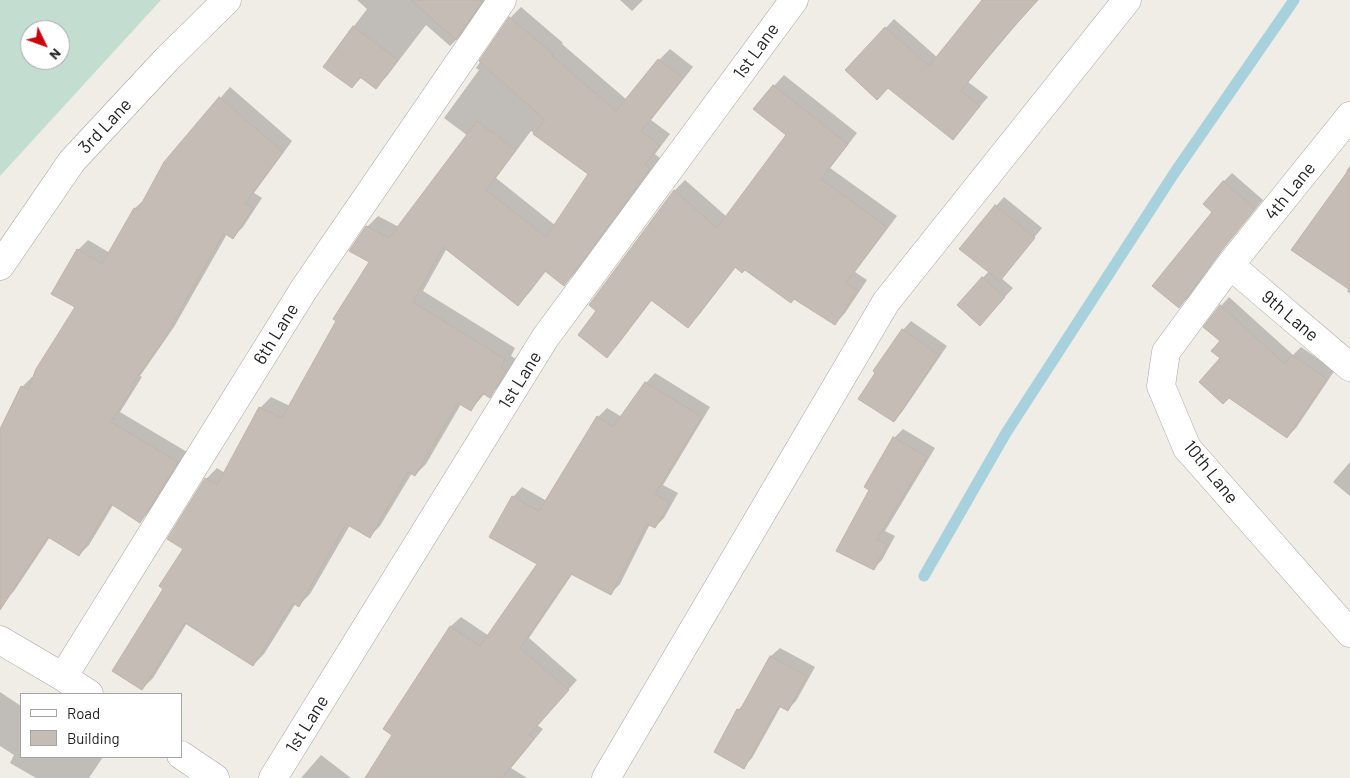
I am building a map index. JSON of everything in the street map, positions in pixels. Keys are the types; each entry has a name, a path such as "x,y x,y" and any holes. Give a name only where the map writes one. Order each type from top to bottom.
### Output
{"street":[{"name":"3rd Lane","path":"0,266 72,161 167,59 227,0"},
{"name":"6th Lane","path":"63,677 304,289 502,0"},
{"name":"1st Lane","path":"273,778 545,338 794,0"},
{"path":"606,778 886,302 1127,0"},
{"name":"4th Lane","path":"1230,265 1350,116"},
{"name":"9th Lane","path":"1230,265 1350,367"},
{"name":"10th Lane","path":"1230,265 1166,352 1161,386 1187,448 1350,633"},
{"path":"0,640 87,693"},
{"path":"182,756 215,778"}],"green space":[{"path":"0,0 161,0 0,176"}],"building":[{"path":"411,0 483,0 456,40"},
{"path":"982,0 1038,0 1000,42 961,91 980,106 953,140 888,88 877,100 845,70 885,27 929,66"},
{"path":"509,17 616,111 658,59 683,78 641,131 660,145 645,165 650,169 564,286 545,271 518,306 443,247 413,302 505,359 501,367 506,371 490,398 482,393 471,411 458,403 415,476 408,472 370,538 346,524 299,607 293,603 253,666 185,623 142,690 112,671 163,589 159,586 183,549 167,539 205,478 217,485 259,407 282,418 336,321 333,319 369,262 349,251 366,226 389,238 477,121 516,150 486,190 546,237 588,174 533,134 545,120 479,61"},
{"path":"353,26 398,60 376,89 360,77 352,88 323,67"},
{"path":"773,85 848,144 821,179 887,227 846,283 858,290 835,325 794,299 791,303 745,270 742,273 735,267 688,328 651,300 607,358 578,335 596,311 589,305 674,190 717,228 786,135 753,109"},
{"path":"219,97 283,152 245,203 253,208 233,239 224,233 164,339 131,386 133,388 111,422 178,462 140,523 111,504 79,556 48,537 0,610 0,429 21,386 28,390 36,369 75,307 51,294 77,249 102,264 134,208 138,210 164,162"},
{"path":"1350,168 1350,290 1291,250"},
{"path":"1223,181 1255,209 1179,308 1152,286 1212,212 1203,204"},
{"path":"995,205 1035,238 1000,281 959,249"},
{"path":"982,277 1005,297 980,326 957,305"},
{"path":"1220,305 1285,364 1292,355 1327,379 1287,438 1229,398 1223,404 1199,382 1220,358 1211,351 1220,341 1203,327"},
{"path":"902,329 939,355 894,422 858,399 875,373 873,371"},
{"path":"645,382 702,417 655,494 670,503 655,528 647,524 611,595 571,574 520,648 569,690 529,735 534,739 502,778 365,778 392,735 383,729 450,626 480,646 537,564 489,537 512,496 539,511 597,416 613,427"},
{"path":"893,437 927,457 877,539 887,545 874,570 836,551 869,490 864,487"},
{"path":"770,656 807,676 788,711 779,706 744,769 714,752 737,709 740,710"}],"waterway":[{"path":"924,576 1006,433 1175,172 1294,0"}]}
